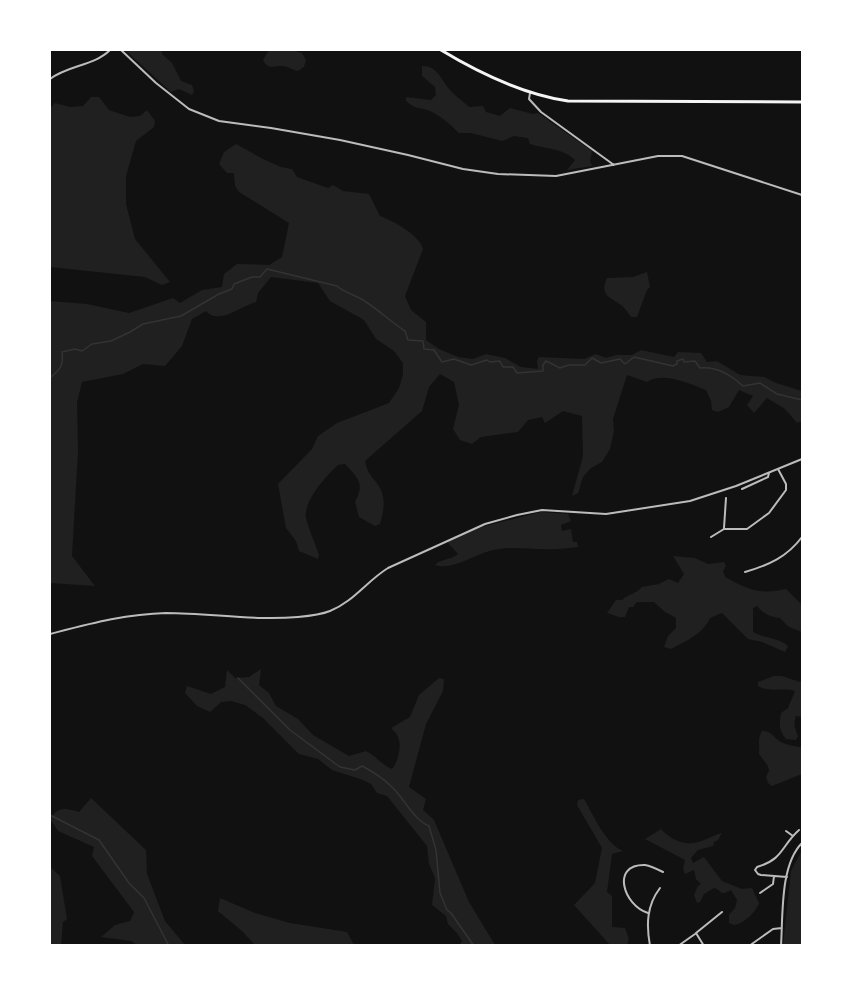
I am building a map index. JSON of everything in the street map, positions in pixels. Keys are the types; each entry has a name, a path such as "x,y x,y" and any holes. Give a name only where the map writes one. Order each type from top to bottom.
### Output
{"main road":[{"path":"441,50 485,74 560,100 584,102 802,102"}],"street":[{"path":"50,79 61,71 98,59 110,50"},
{"path":"121,50 169,94 189,109 212,119 322,137 463,169 498,174 556,176 658,156 682,156 802,195"},
{"path":"530,91 529,99 541,112 614,165"},
{"path":"50,634 108,619 134,615 169,613 276,618 327,613 353,598 376,575 388,568 485,524 542,510 606,514 690,501 802,459"},
{"path":"711,537 724,529 747,529 776,507 786,487 778,469"},
{"path":"742,489 768,477 769,473"},
{"path":"724,529 726,498"},
{"path":"745,572 781,558 802,537"},
{"path":"787,877 758,874 756,868 778,857 799,830"},
{"path":"786,831 793,836"},
{"path":"780,945 787,877 795,852 802,843"},
{"path":"648,913 639,909 630,900 624,886 624,877 631,869 642,865 663,872"},
{"path":"760,893 772,884 774,876"},
{"path":"650,945 648,913 652,899 660,888"},
{"path":"678,945 722,912"},
{"path":"749,945 773,929 782,928"},
{"path":"696,933 704,945"},
{"path":"758,939 761,944"}],"shaded area":[{"path":"125,50 161,50 172,63 181,81 192,85 194,91 192,95 179,89 171,92"},
{"path":"269,50 291,50 302,53 306,60 304,67 298,71 284,66 269,66 263,60"},
{"path":"422,66 436,71 452,92 469,107 483,106 486,112 500,116 510,108 533,114 538,113 592,151 590,161 592,166 567,170 575,160 554,149 530,144 528,138 514,136 502,141 471,133 459,133 436,114 406,101 406,97 431,100 436,95 435,87 422,76"},
{"path":"91,97 99,97 109,110 130,117 140,116 147,110 155,121 154,127 136,141 126,176 126,204 135,239 170,282 162,285 145,277 50,267 50,108 55,103 70,107 83,106"},
{"path":"236,144 263,159 292,169 297,177 328,188 333,185 343,191 369,194 380,216 399,225 417,239 423,249 405,296 411,310 426,322 426,340 439,349 458,357 473,359 486,354 505,358 521,367 538,369 539,357 584,359 596,354 606,358 616,355 632,355 641,350 674,357 678,352 701,353 707,362 717,361 740,375 764,377 802,391 802,421 797,423 785,409 767,398 754,413 747,405 753,396 739,390 729,407 718,412 712,410 706,390 668,378 653,379 647,382 627,375 613,419 614,431 610,449 602,462 591,468 583,477 578,493 572,496 583,456 582,416 563,411 545,423 542,417 528,420 518,432 481,437 472,444 460,440 453,429 459,405 454,382 440,374 429,387 422,411 365,461 368,471 383,494 384,507 380,524 375,526 359,517 355,502 359,481 345,464 338,465 312,496 306,511 306,518 319,555 318,559 299,551 296,541 286,528 278,484 312,449 318,436 337,423 389,403 399,388 403,363 394,351 376,339 364,320 330,301 318,283 271,277 258,293 256,302 224,316 211,315 206,311 192,319 182,346 165,366 143,364 123,374 82,382 77,402 78,451 72,556 95,586 50,583 50,301 87,304 129,313 173,298 180,303 202,290 222,287 224,274 237,264 269,265 282,257 289,223 239,192 235,186 234,173 227,173 219,164 224,152"},
{"path":"647,272 650,287 637,317 631,317 605,292 607,278 633,277"},
{"path":"541,512 568,514 571,521 561,525 562,531 571,529 573,542 577,542 578,547 499,549 449,566 435,565 458,554 448,543 449,541 478,528"},
{"path":"673,556 695,558 708,564 724,562 725,577 754,590 786,589 802,605 802,632 789,627 780,618 767,615 757,606 753,608 753,632 784,643 788,646 785,652 762,642 748,639 722,613 710,618 699,633 671,649 664,647 668,636 676,628 676,618 654,602 637,602 633,607 629,607 625,617 607,613 616,600 622,600 642,587 659,584 669,579 678,583 684,574"},
{"path":"261,669 259,685 269,693 276,706 298,719 313,735 349,756 366,751 392,769 398,758 400,743 397,734 391,728 410,717 419,695 439,678 444,679 443,691 426,724 409,787 426,799 423,810 434,820 469,902 495,945 459,945 462,941 448,924 446,916 432,905 435,878 429,864 427,846 387,796 377,793 371,784 363,780 332,770 318,759 299,754 263,718 245,705 231,701 221,702 210,712 197,706 185,693 187,686 211,694 225,687 227,670 235,678 249,677"},
{"path":"774,676 800,682 802,679 802,717 796,716 795,719 798,736 796,740 786,739 780,724 781,713 788,708 795,691 758,686 758,682"},
{"path":"762,731 769,732 783,743 802,747 802,774 772,786 768,783 766,777 769,771 768,766 759,754 759,740"},
{"path":"91,798 146,850 147,874 165,921 185,945 137,945 131,941 101,937 115,925 130,921 134,912 92,856 94,847 58,831 50,819 56,812 63,809 79,812"},
{"path":"584,799 605,836 623,851 612,854 607,892 612,896 612,927 625,928 629,939 627,945 610,945 574,905 595,883 602,848 577,805 578,800"},
{"path":"661,829 676,840 687,843 698,842 722,833 713,846 698,850 691,858 693,863 704,857 722,881 742,889 752,888 759,903 746,920 734,925 729,923 729,915 735,908 737,900 731,890 723,893 714,888 704,894 697,903 694,895 701,884 696,879 694,870 685,874 683,869 685,860 645,839"},
{"path":"802,850 802,945 783,945 791,871"},
{"path":"50,867 60,876 67,919 63,922 61,945 50,945"},
{"path":"220,898 255,913 290,923 347,932 354,945 255,945 218,911"}],"waterway":[{"path":"50,378 60,367 62,352 75,349 82,351 92,344 111,341 143,324 181,316 232,289 234,284 252,277 260,277 267,269 337,286 363,300 405,331 408,340 423,341 424,349 434,350 442,362 454,359 471,365 487,360 500,361 503,367 513,367 517,373 543,371 546,361 560,368 569,365 585,365 592,358 601,363 620,359 625,364 634,357 673,366 677,364 677,361 683,359 684,362 695,361 700,368 712,368 723,372 743,386 760,383 777,394 802,400"},
{"path":"238,678 290,730 340,767 355,770 362,766 379,776 393,788 414,815 429,826 436,850 440,893 447,910 474,946"},
{"path":"50,815 99,840 129,883 144,898 169,946"}]}
